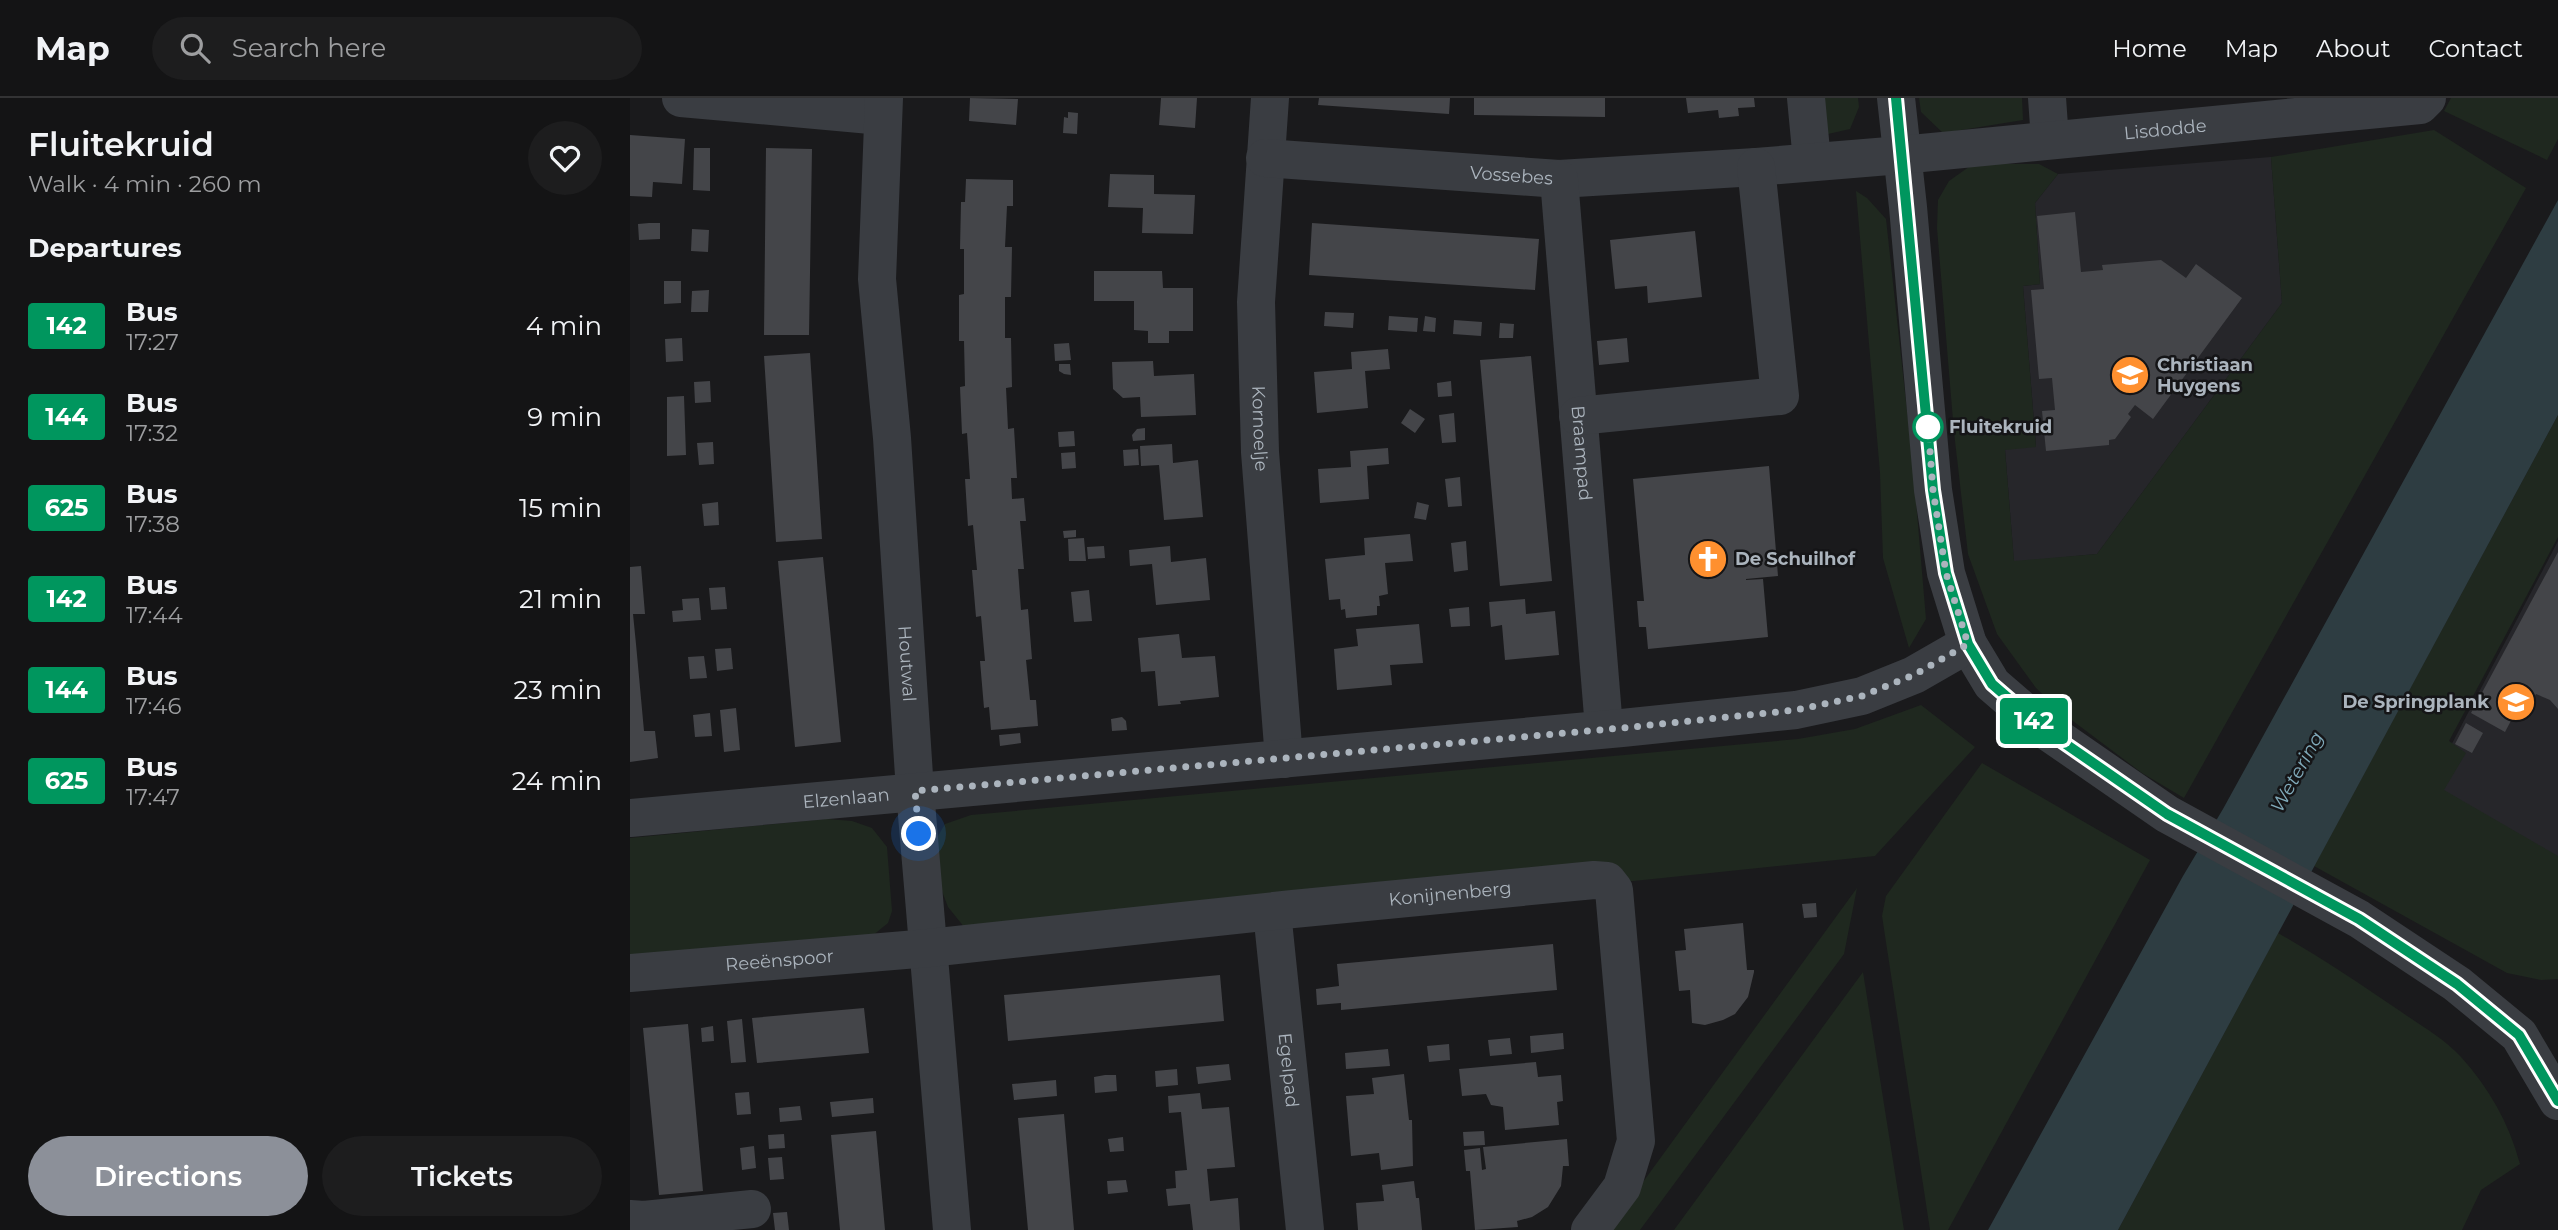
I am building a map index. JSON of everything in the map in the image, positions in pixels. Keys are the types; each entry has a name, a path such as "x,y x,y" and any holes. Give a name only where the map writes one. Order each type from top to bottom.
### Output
{"street":[{"path":"681,98 883,107"},
{"name":"Kornoelje","path":"1270,98 1256,302 1260,452 1284,759"},
{"path":"1806,98 1812,161"},
{"path":"1896,98 1933,490 1946,573 1968,644 1992,684 2044,729 2167,814 2359,919 2457,984 2519,1035 2555,1087"},
{"path":"2047,98 2050,140"},
{"name":"Lisdodde","path":"1901,155 2420,105 2427,98"},
{"name":"Houtwal","path":"883,107 877,279 892,438 915,791 952,1230"},
{"name":"Vossebes","path":"1265,158 1559,179 1901,155"},
{"path":"1578,416 1780,396 1756,167"},
{"name":"Braampad","path":"1559,179 1604,728"},
{"name":"Elzenlaan","path":"630,818 1796,710 1862,696 1914,675 1968,644"},
{"name":"Konijnenberg","path":"929,948 1580,881 1607,881 1614,890 1636,1141 1622,1187 1590,1230"},
{"name":"Egelpad","path":"1272,912 1305,1230"},
{"name":"Reeënspoor","path":"630,973 929,948"},
{"path":"630,1219 645,1220 752,1209"}],"shaded area":[{"path":"1815,98 1858,98 1859,107 1850,129 1828,134"},
{"path":"1919,98 2022,98 2023,120 1943,133 1921,112"},
{"path":"2451,98 2558,98 2558,139 2547,160 2444,111"},
{"path":"2434,130 2526,188 2184,798 2142,773 2061,712 2036,688 1997,634 1968,554 1954,432 1937,228 1938,200 1949,181 1973,164 2039,164 2058,174 2035,203 2040,284 2023,286 2036,447 2005,450 2014,561 2097,554 2282,303 2271,157"},
{"name":"Christiaan Huygens","path":"2271,157 2282,303 2097,554 2014,562 2005,449 2036,446 2023,286 2040,284 2035,203 2058,174"},
{"path":"1856,191 1867,198 1886,219 1913,466 1926,619 1909,648 1883,558 1880,473"},
{"path":"2558,415 2558,537 2449,741 2466,753 2444,790 2558,856 2558,979 2541,980 2507,973 2314,866"},
{"name":"De Springplank","path":"2558,541 2558,945 2389,864"},
{"path":"1921,705 1975,747 1875,856 1624,882 1623,870 965,928 948,907 934,870 935,841 945,824 971,815 1798,739 1855,729"},
{"path":"1982,763 2150,860 1948,1230 1930,1230 1882,916 1886,896"},
{"path":"826,819 852,821 872,828 887,847 892,911 888,923 872,936 630,958 630,838"},
{"path":"1857,888 1844,954 1640,1230 1608,1230"},
{"path":"2278,933 2440,1038 2455,1050 2489,1094 2504,1120 2520,1164 2481,1190 2462,1230 2118,1230"},
{"path":"1863,972 1904,1230 1674,1230"}],"water":[{"name":"Wetering","path":"2558,200 2558,415 2118,1230 1988,1230 2183,876 2223,809"}],"building":[{"path":"970,98 1018,99 1016,125 969,121"},
{"path":"1161,98 1197,98 1195,128 1159,125"},
{"path":"1319,98 1450,98 1449,114 1318,105"},
{"path":"1474,98 1605,98 1605,117 1474,115"},
{"path":"1686,98 1754,98 1755,107 1738,108 1739,116 1719,118 1718,110 1688,113"},
{"path":"1068,112 1078,113 1077,134 1063,133 1064,117 1068,118"},
{"path":"630,135 685,139 682,184 653,182 652,197 630,196"},
{"path":"694,148 710,148 710,191 693,190"},
{"path":"766,148 812,149 809,335 764,335"},
{"path":"1110,174 1154,175 1154,194 1195,195 1193,234 1142,233 1143,208 1108,207"},
{"path":"966,179 1013,180 1013,206 1007,206 1005,247 1012,247 1011,297 1005,297 1005,338 1011,338 1012,387 1006,388 1008,429 1014,428 1017,478 1011,478 1012,499 1024,498 1026,521 1020,521 1024,569 1018,569 1021,610 1028,609 1032,659 1026,660 1030,700 1036,700 1038,726 991,730 989,707 984,708 980,661 985,661 981,616 976,617 972,570 977,570 973,525 968,526 965,479 970,479 967,433 962,434 960,387 965,386 964,341 959,341 959,295 964,294 964,249 960,249 961,202 965,202"},
{"path":"2075,212 2081,272 2103,270 2102,265 2161,260 2186,278 2196,264 2242,298 2153,419 2135,405 2128,414 2131,417 2115,439 2109,440 2109,445 2046,451 2042,411 2055,410 2052,378 2039,379 2031,290 2044,289 2037,216"},
{"path":"660,223 660,239 639,240 638,224"},
{"path":"1312,223 1539,239 1535,290 1309,275"},
{"path":"692,229 709,230 708,252 691,251"},
{"path":"1695,231 1702,297 1648,303 1647,286 1615,289 1610,240"},
{"path":"1094,271 1162,271 1163,288 1193,288 1193,331 1169,331 1169,343 1148,343 1148,331 1134,330 1134,301 1094,301"},
{"path":"664,281 681,281 681,303 664,304"},
{"path":"709,290 708,312 691,312 692,291"},
{"path":"1325,312 1354,313 1353,328 1324,326"},
{"path":"1389,316 1418,318 1417,332 1388,330"},
{"path":"1425,316 1436,318 1435,332 1423,331"},
{"path":"1454,320 1482,322 1481,336 1453,334"},
{"path":"1500,323 1514,324 1513,338 1499,338"},
{"path":"682,338 683,361 666,362 665,339"},
{"path":"1627,338 1629,362 1599,365 1597,341"},
{"path":"1069,343 1071,360 1055,361 1054,344"},
{"path":"1388,349 1390,369 1365,371 1368,408 1317,413 1314,372 1352,369 1351,352"},
{"path":"810,353 822,539 776,542 764,356"},
{"path":"1531,356 1552,581 1500,586 1480,360"},
{"path":"1153,361 1154,376 1194,374 1196,415 1141,417 1140,397 1123,398 1113,389 1112,362"},
{"path":"1059,364 1070,364 1071,375 1059,371"},
{"path":"710,381 711,402 695,403 694,382"},
{"path":"1451,381 1452,396 1438,397 1437,383"},
{"path":"684,396 686,455 667,456 667,397"},
{"path":"1410,409 1425,419 1415,433 1401,423"},
{"path":"1454,413 1456,442 1442,443 1439,415"},
{"path":"1145,428 1145,440 1133,441 1132,435 1137,429"},
{"path":"1074,431 1075,446 1059,447 1058,432"},
{"path":"713,442 714,464 699,465 697,443"},
{"path":"1172,444 1173,463 1198,460 1203,517 1164,520 1159,465 1141,466 1140,446"},
{"path":"1388,448 1389,464 1367,466 1369,499 1320,503 1318,469 1351,467 1350,451"},
{"path":"1138,449 1139,465 1124,466 1123,450"},
{"path":"1075,452 1076,468 1062,469 1061,453"},
{"name":"De Schuilhof","path":"1769,466 1778,576 1746,579 1763,579 1768,637 1648,649 1646,627 1639,627 1637,601 1644,601 1633,479"},
{"path":"1460,477 1462,506 1448,507 1445,479"},
{"path":"718,502 719,525 704,526 702,504"},
{"path":"1417,502 1429,505 1426,520 1414,518"},
{"path":"1076,530 1076,537 1064,538 1063,531"},
{"path":"1410,534 1413,561 1385,563 1388,594 1379,596 1377,615 1346,618 1345,609 1341,610 1340,599 1329,600 1325,559 1365,555 1364,538"},
{"path":"1084,538 1086,561 1069,561 1068,539"},
{"path":"1466,541 1468,570 1454,572 1451,543"},
{"path":"1104,546 1105,558 1088,559 1087,547"},
{"path":"1170,546 1171,562 1206,558 1210,600 1156,605 1152,564 1130,566 1129,550"},
{"path":"2558,552 2558,709 2550,700 2536,694 2531,703 2523,698 2505,732 2471,713"},
{"path":"823,557 841,742 795,747 778,561"},
{"path":"641,566 645,614 633,614 644,731 655,731 658,758 630,762 630,567"},
{"path":"725,587 727,609 711,610 709,588"},
{"path":"1089,590 1092,621 1074,622 1071,592"},
{"path":"699,598 701,620 673,622 672,611 683,610 682,599"},
{"path":"1525,599 1526,614 1555,611 1559,655 1505,660 1502,625 1491,627 1489,602"},
{"path":"1469,607 1470,626 1451,627 1449,609"},
{"path":"1419,624 1423,663 1390,665 1392,685 1337,690 1334,649 1358,646 1356,629"},
{"path":"1179,634 1182,658 1215,656 1219,697 1158,706 1155,671 1141,672 1138,638"},
{"path":"731,648 733,669 717,671 715,649"},
{"path":"704,656 707,678 690,679 688,657"},
{"path":"736,708 740,750 724,752 720,710"},
{"path":"710,713 712,736 695,737 693,715"},
{"path":"1122,717 1126,721 1127,730 1112,731 1111,719"},
{"path":"2466,723 2483,733 2472,753 2455,744"},
{"path":"1020,733 1021,743 1000,746 999,735"},
{"path":"1816,903 1817,917 1804,918 1802,904"},
{"path":"1743,923 1747,970 1754,970 1748,997 1735,1014 1723,1020 1705,1025 1692,1023 1690,990 1679,991 1675,951 1686,950 1684,929"},
{"path":"1553,944 1557,990 1341,1010 1341,1003 1317,1005 1316,989 1339,986 1337,964"},
{"path":"1220,975 1224,1021 1008,1041 1004,995"},
{"path":"864,1008 869,1053 757,1063 752,1018"},
{"path":"742,1019 746,1062 731,1063 727,1021"},
{"path":"688,1024 703,1191 659,1195 643,1028"},
{"path":"713,1026 714,1041 702,1042 701,1028"},
{"path":"1563,1033 1564,1049 1531,1053 1530,1036"},
{"path":"1510,1038 1512,1054 1490,1056 1488,1040"},
{"path":"1449,1044 1450,1060 1429,1062 1427,1046"},
{"path":"1388,1049 1390,1066 1346,1069 1345,1053"},
{"path":"1536,1062 1538,1077 1561,1075 1563,1101 1557,1102 1559,1125 1505,1130 1503,1107 1491,1105 1486,1094 1462,1096 1459,1069"},
{"path":"1229,1064 1231,1080 1198,1084 1196,1067"},
{"path":"1177,1069 1178,1085 1156,1087 1155,1071"},
{"path":"1404,1074 1409,1120 1412,1120 1413,1166 1381,1170 1379,1153 1351,1156 1346,1096 1374,1094 1372,1078"},
{"path":"1116,1075 1117,1091 1095,1093 1094,1077"},
{"path":"1056,1080 1057,1096 1014,1100 1012,1084"},
{"path":"749,1092 751,1114 737,1115 735,1093"},
{"path":"1200,1093 1202,1109 1229,1107 1235,1167 1207,1169 1210,1201 1238,1198 1240,1230 1193,1230 1190,1204 1168,1206 1166,1189 1176,1188 1175,1171 1187,1170 1181,1112 1169,1113 1168,1096"},
{"path":"873,1098 874,1113 832,1117 830,1102"},
{"path":"800,1106 802,1120 780,1122 779,1108"},
{"path":"1064,1114 1074,1230 1028,1230 1018,1118"},
{"path":"876,1131 885,1230 840,1230 831,1135"},
{"path":"1484,1131 1485,1145 1464,1146 1463,1132"},
{"path":"784,1134 785,1148 769,1149 768,1135"},
{"path":"1123,1137 1124,1151 1110,1152 1108,1139"},
{"path":"1567,1139 1569,1166 1563,1166 1561,1186 1548,1207 1532,1217 1517,1221 1518,1227 1475,1230 1470,1171 1466,1171 1464,1150 1480,1148 1482,1170 1486,1169 1483,1147"},
{"path":"754,1146 756,1168 742,1170 740,1148"},
{"path":"782,1157 784,1179 770,1180 768,1158"},
{"path":"1126,1180 1128,1192 1108,1194 1107,1181"},
{"path":"1414,1181 1416,1198 1419,1198 1422,1230 1358,1230 1356,1203 1384,1201 1382,1185"},
{"path":"787,1212 789,1230 775,1230 773,1213"}],"bus line":[{"name":"142","path":"1896,98 1933,490 1946,573 1968,644 1992,684 2044,729 2167,814 2359,919 2457,984 2519,1035 2558,1101"}],"place":[{"name":"Christiaan Huygens","path":"2130,375"},
{"name":"Fluitekruid","path":"1928,427"},
{"name":"De Schuilhof","path":"1708,559"},
{"name":"De Springplank","path":"2516,702"}],"route":[{"path":"919,834 915,791 1622,728 1796,710 1862,696 1914,675 1968,644 1946,573 1933,490 1928,427"}]}
